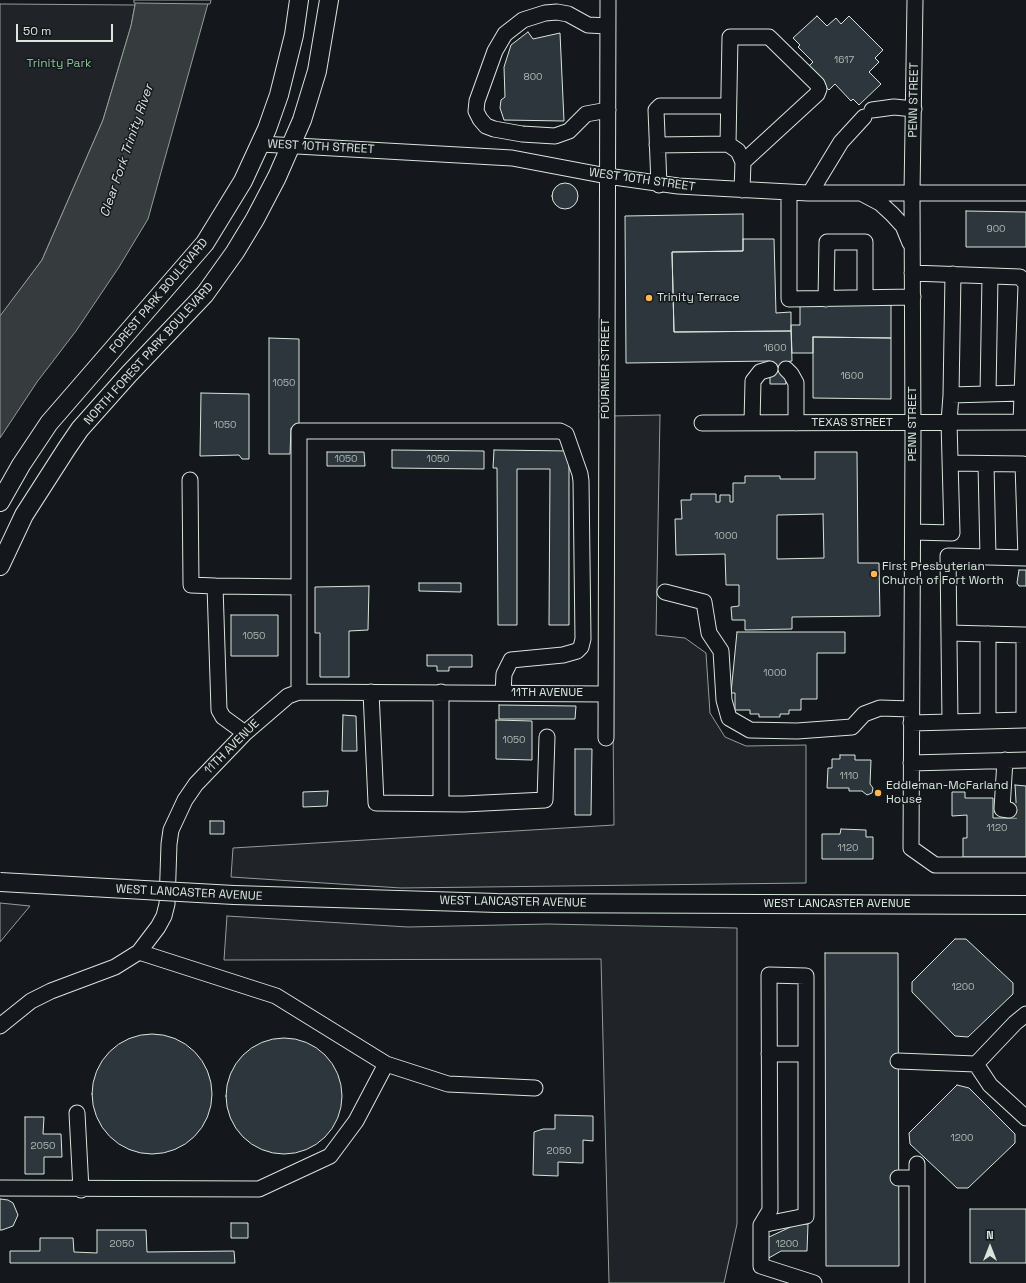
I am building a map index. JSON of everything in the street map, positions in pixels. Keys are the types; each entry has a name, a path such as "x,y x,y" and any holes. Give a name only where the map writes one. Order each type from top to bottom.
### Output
{"main road":[{"name":"FOREST PARK BOULEVARD","path":"0,502 21,465 49,423 205,243 242,181 261,144 287,70 299,0"},
{"name":"NORTH FOREST PARK BOULEVARD","path":"0,566 27,510 80,430 129,374 205,294 223,269 267,198 302,120 316,71 329,0"},
{"name":"WEST LANCASTER AVENUE","path":"0,882 234,895 497,903 1026,905"}],"street":[{"name":"FOURNIER STREET","path":"606,738 608,0"},
{"name":"PENN STREET","path":"915,0 912,193 913,422 910,848 936,865 1026,865"},
{"path":"608,26 588,25 568,14 557,12 545,13 523,20 505,34 495,52 480,94 476,111 486,126 494,129 522,134 555,136 569,131 586,114 608,110"},
{"path":"728,144 730,37 769,38 817,84 819,89 817,94 743,162"},
{"path":"659,184 656,110 660,106 728,106"},
{"path":"810,193 841,142 868,114 894,107 914,109"},
{"name":"WEST 10TH STREET","path":"261,144 512,158 659,184 742,190 810,193 1026,193"},
{"path":"657,145 728,144 738,151 743,162 742,190"},
{"path":"789,192 789,299 912,297"},
{"path":"861,192 880,203 903,226 912,248"},
{"path":"826,299 827,242 865,242 865,298"},
{"path":"912,273 1020,277 1026,284 1022,394 1023,422"},
{"path":"912,532 952,532 949,422 951,395 953,274"},
{"path":"988,394 990,276"},
{"path":"752,423 753,381 760,372 770,369"},
{"path":"786,369 796,383 796,423"},
{"path":"951,395 1022,394"},
{"name":"TEXAS STREET","path":"702,423 1023,422"},
{"path":"299,692 299,431 560,431 566,434 581,481 583,639 581,647 577,651 563,655 511,660 504,674 503,693"},
{"path":"948,556 1025,558 1023,464 950,463"},
{"path":"986,464 988,557"},
{"path":"190,480 191,585 299,587"},
{"path":"947,532 950,722"},
{"path":"215,586 219,710 223,717 245,733"},
{"path":"665,592 704,602 709,633 721,651 724,700 729,718 750,730 797,731 852,727 864,714 880,708 911,716 950,722 1024,720 1025,635 949,633"},
{"path":"988,634 988,721"},
{"name":"11TH AVENUE","path":"0,1026 31,1001 57,989 115,967 139,952 158,927 164,916 167,904 169,844 176,817 196,784 245,733 288,696 299,692 605,694"},
{"path":"371,692 376,803 545,800 547,736"},
{"path":"441,692 441,803"},
{"path":"1005,760 1002,809 1010,810"},
{"path":"911,763 1026,760"},
{"path":"139,952 276,996 386,1064 448,1084 535,1088"},
{"path":"761,1225 806,1216 806,976 769,975 770,1210 761,1225 761,1266 810,1282"},
{"path":"898,1061 976,1064 1015,1023 1026,1014"},
{"path":"770,1054 806,1054"},
{"path":"0,1188 81,1190 259,1189 330,1156 356,1121 386,1064"},
{"path":"976,1064 990,1085 1026,1118"},
{"path":"77,1113 81,1190"},
{"path":"898,1178 917,1171 917,1283"}],"green space":[{"name":"Trinity Park","path":"0,4 135,5 131,26 103,120 42,260 0,317"},
{"path":"660,415 656,635 685,638 706,653 710,713 725,737 746,746 806,745 806,883 401,888 231,877 233,848 614,825 610,416"},
{"path":"0,903 30,906 0,942"},
{"path":"227,916 408,927 548,924 737,928 737,1224 724,1283 609,1283 601,959 224,960"}],"water":[{"name":"Clear Fork Trinity River","path":"136,0 209,0 148,219 119,267 76,331 37,382 0,438 0,316 42,260 103,120 131,26"}],"pier":[{"path":"134,0 211,0 210,4 134,3"}],"building":[{"path":"817,16 827,26 836,18 841,24 849,16 883,50 875,58 879,62 869,72 881,84 859,105 853,99 851,101 835,84 829,90 807,68 813,62 798,47 800,45 793,38"},
{"path":"528,32 533,39 560,33 564,121 504,120 500,108 501,100 505,97 504,67 511,45"},
{"path":"565,183 574,187 578,196 574,205 565,209 556,205 552,196 556,187"},
{"path":"966,211 1026,212 1026,247 966,247"},
{"name":"Trinity Terrace","path":"743,214 743,251 672,252 674,332 791,331 792,361 785,362 786,384 770,384 770,361 626,363 625,216"},
{"path":"743,239 774,239 776,313 791,312 791,331 674,332 672,252 743,251"},
{"path":"800,305 891,305 891,338 813,337 813,353 792,353 791,325 800,325"},
{"path":"813,337 891,338 891,399 813,398"},
{"path":"269,338 299,339 299,428 291,428 290,454 269,454"},
{"path":"201,393 249,394 249,459 242,459 239,455 200,456"},
{"path":"392,450 484,451 484,469 392,468"},
{"path":"494,450 569,451 569,625 549,625 550,469 517,469 517,625 498,625 497,468 493,468"},
{"path":"327,452 364,452 365,466 327,466"},
{"path":"815,452 857,452 858,563 879,563 880,616 792,617 792,629 745,630 745,620 732,620 731,607 739,606 739,585 726,585 725,554 676,555 675,519 682,519 681,500 691,500 691,494 716,494 716,502 720,502 720,495 730,495 730,502 733,502 733,483 745,483 745,476 780,476 780,479 815,479","holes":["823,514 824,558 777,559 777,515"]},
{"path":"1019,570 1026,570 1026,586 1019,586 1017,583"},
{"path":"419,583 461,583 461,592 419,591"},
{"path":"369,586 368,630 349,631 349,677 320,677 320,633 315,633 315,587"},
{"path":"231,615 278,615 278,656 231,656"},
{"path":"737,632 845,632 845,653 817,653 817,699 801,699 801,710 789,710 789,714 780,714 780,717 759,717 759,714 750,714 750,710 735,710 735,693 731,693"},
{"path":"427,655 472,655 472,667 449,667 449,671 437,671 437,666 427,666"},
{"path":"499,705 576,706 575,719 499,719"},
{"path":"343,715 356,716 357,751 342,751"},
{"path":"496,720 532,721 532,760 496,759"},
{"path":"575,749 592,749 591,815 575,815"},
{"path":"840,755 855,755 855,760 871,760 870,784 873,788 872,793 867,795 862,791 849,791 849,788 827,788 828,768 832,768 832,759 840,759"},
{"path":"1015,785 1026,786 1026,857 963,857 963,838 967,838 967,815 952,816 952,792 965,792 965,798 993,798 993,818 1017,818"},
{"path":"328,791 327,806 303,807 303,792"},
{"path":"210,821 224,821 224,834 210,834"},
{"path":"841,829 866,830 866,837 873,837 873,859 822,859 822,834 840,834"},
{"path":"955,939 966,939 1013,983 1013,994 968,1037 955,1036 912,992 912,982"},
{"path":"825,953 898,953 899,1266 826,1266"},
{"path":"152,1034 164,1035 175,1039 185,1044 194,1052 202,1061 207,1071 211,1082 211,1106 207,1117 202,1127 194,1136 185,1144 175,1149 164,1153 152,1154 140,1153 129,1149 119,1144 110,1136 102,1127 97,1117 93,1106 92,1094 93,1082 97,1071 102,1061 110,1052 119,1044 129,1039 140,1035"},
{"path":"284,1038 306,1042 325,1055 338,1074 342,1096 338,1118 325,1137 306,1150 284,1154 262,1150 243,1137 230,1118 226,1096 230,1074 243,1055 262,1042"},
{"path":"957,1085 969,1088 1015,1134 1015,1143 968,1188 957,1188 910,1144 909,1133"},
{"path":"555,1115 593,1116 593,1141 583,1140 583,1163 558,1162 558,1176 533,1175 534,1132 543,1129 555,1129"},
{"path":"25,1117 44,1117 43,1134 61,1134 62,1157 44,1157 44,1174 25,1174"},
{"path":"0,1199 8,1200 13,1203 18,1215 13,1226 2,1230 0,1230"},
{"path":"970,1209 1026,1209 1026,1263 970,1263"},
{"path":"231,1223 248,1223 248,1238 231,1238"},
{"path":"797,1224 808,1224 807,1251 781,1251 767,1259 767,1235 769,1237"},
{"path":"97,1230 146,1230 147,1252 234,1251 235,1263 10,1263 10,1251 40,1251 40,1238 73,1238 74,1252 97,1253"}],"tunnel":[{"path":"1009,810 1026,811"}],"place":[{"name":"Trinity Terrace","path":"649,298"},
{"name":"First Presbyterian Church of Fort Worth","path":"874,574"},
{"name":"Eddleman-McFarland House","path":"878,793"}]}
